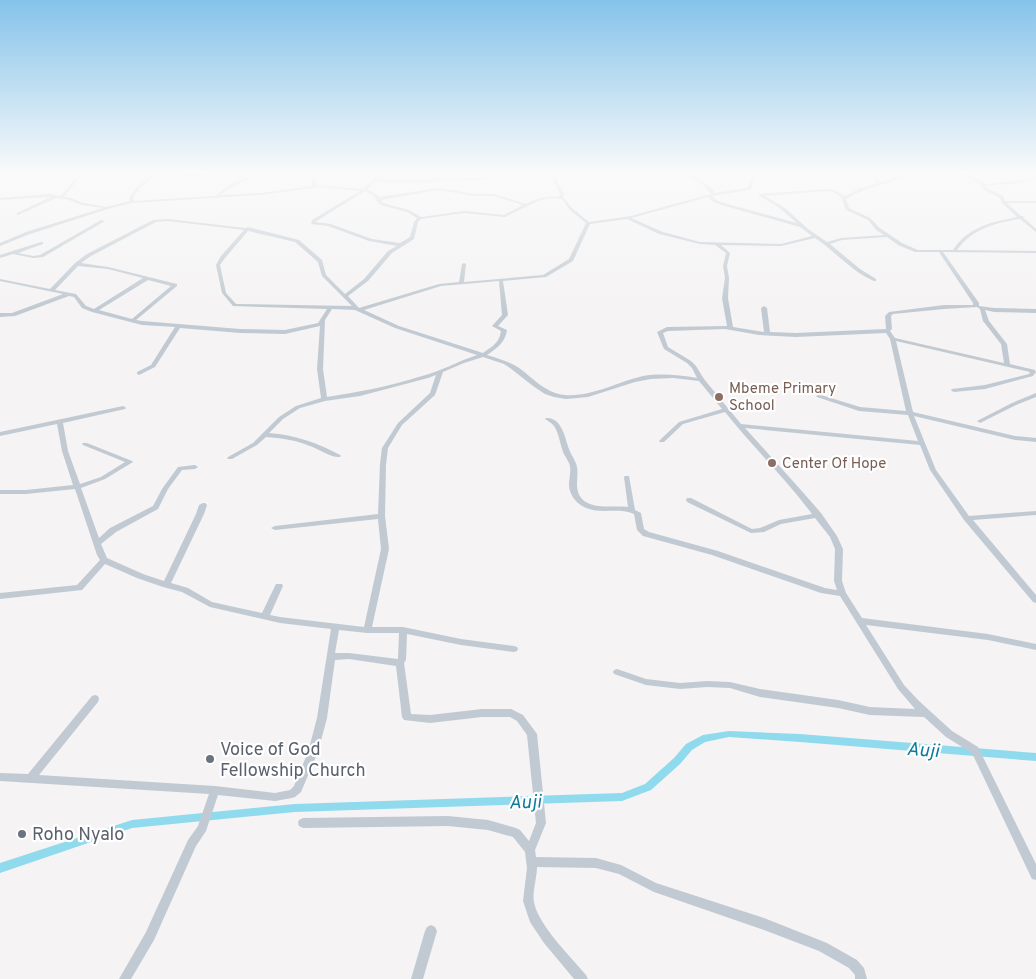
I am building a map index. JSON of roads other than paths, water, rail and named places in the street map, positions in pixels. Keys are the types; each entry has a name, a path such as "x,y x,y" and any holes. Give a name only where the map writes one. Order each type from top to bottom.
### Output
{"street":[{"path":"0,245 28,233 76,218"},
{"path":"320,218 314,222 329,225 371,240 402,245"},
{"path":"345,296 366,280 390,252 412,238 416,222 420,218"},
{"path":"582,218 588,223 628,218 665,234 700,243 781,245 816,237"},
{"path":"773,218 803,226"},
{"path":"796,218 857,271 874,280"},
{"path":"866,218 887,236 917,251 1036,252"},
{"path":"954,251 962,241 979,228 1019,218"},
{"path":"1023,218 1036,231"},
{"path":"52,290 77,264 105,246 158,220 176,220 248,228 301,243 321,263 324,275 358,308 397,327 484,355 517,368 546,392 560,396 588,396 656,376 676,376 701,380"},
{"path":"13,253 33,257 41,256 103,221"},
{"path":"248,228 222,257 218,265 222,286 230,301 240,305 358,308 434,286 544,276 570,261 588,223"},
{"path":"826,244 841,239 887,236"},
{"path":"0,256 41,243"},
{"path":"717,244 728,253 725,266 727,278 725,298 730,327"},
{"path":"940,252 979,307 986,321 1004,344 1007,364"},
{"path":"77,264 108,268 175,285 132,321"},
{"path":"461,283 464,264"},
{"path":"94,310 147,278"},
{"path":"0,280 77,296 83,307 132,321 178,326 279,332 304,329 323,321"},
{"path":"230,458 255,444 280,418 290,412 324,399 381,390 440,372 484,355 499,344 503,337 504,330 495,326 505,315 501,281"},
{"path":"0,321 70,294"},
{"path":"324,399 320,369 323,321 331,307"},
{"path":"887,331 889,329 888,316 891,313 944,307 979,307 994,310 1036,311"},
{"path":"764,308 767,334"},
{"path":"0,315 14,315"},
{"path":"139,373 153,366 178,326"},
{"path":"887,331 814,335 767,334 730,327 661,330 666,348 689,362 701,380 739,426 798,490 837,542 839,550 838,581 842,593 901,687 950,734 974,750 1036,875"},
{"path":"887,331 894,340 910,413 933,470 967,518 1036,600"},
{"path":"894,340 1033,370 1031,375 985,387 954,390"},
{"path":"367,630 385,549 381,516 385,448 400,424 433,394 440,372"},
{"path":"980,421 1036,395"},
{"path":"819,396 859,409 910,413 1015,438 1036,440"},
{"path":"0,434 123,408"},
{"path":"662,442 681,424 726,410"},
{"path":"548,419 555,422 573,463 572,485 574,494 585,504 600,509 632,510 637,513 641,530 646,534 715,553 824,590 842,593"},
{"path":"60,422 65,451 104,560 140,576 185,590 210,604 265,616 335,627 367,630 403,630 461,642 514,648"},
{"path":"739,426 922,442"},
{"path":"265,435 298,438 338,456"},
{"path":"0,492 26,492 77,487 103,478 130,462 85,444"},
{"path":"97,543 114,530 156,507 165,489 180,468 195,467"},
{"path":"627,477 632,510"},
{"path":"688,500 751,531 761,530 779,522 818,515"},
{"path":"166,585 203,505"},
{"path":"967,518 1036,513"},
{"path":"275,528 381,516"},
{"path":"0,596 79,588 104,560"},
{"path":"265,616 278,586"},
{"path":"860,621 988,637 1036,647"},
{"path":"0,777 215,790 275,798 292,794 298,789 313,752 322,718 335,627"},
{"path":"403,630 402,660 400,663 407,718 430,720 482,713 511,713 520,718 532,734 541,823 531,856 528,900 534,918 558,953 582,979"},
{"path":"330,657 350,656 400,663"},
{"path":"617,672 646,682 680,686 730,685 760,693 838,704 870,712 926,713"},
{"path":"30,779 95,699"},
{"path":"125,979 150,936 192,843 202,828 215,790"},
{"path":"303,822 448,821 488,825 516,833 531,856"},
{"path":"531,856 596,863 621,870 654,887 755,921 823,947 853,964 860,972 860,979"},
{"path":"417,979 431,931"}],"waterway":[{"name":"Auji","path":"0,868 132,824 295,808 622,797 648,787 677,761 689,747 703,739 729,734 1036,757"}],"place":[{"name":"Mbeme Primary School","path":"719,397"},
{"name":"Center Of Hope","path":"772,463"},
{"name":"Voice of God Fellowship Church","path":"210,759"},
{"name":"Roho Nyalo","path":"22,834"}]}
